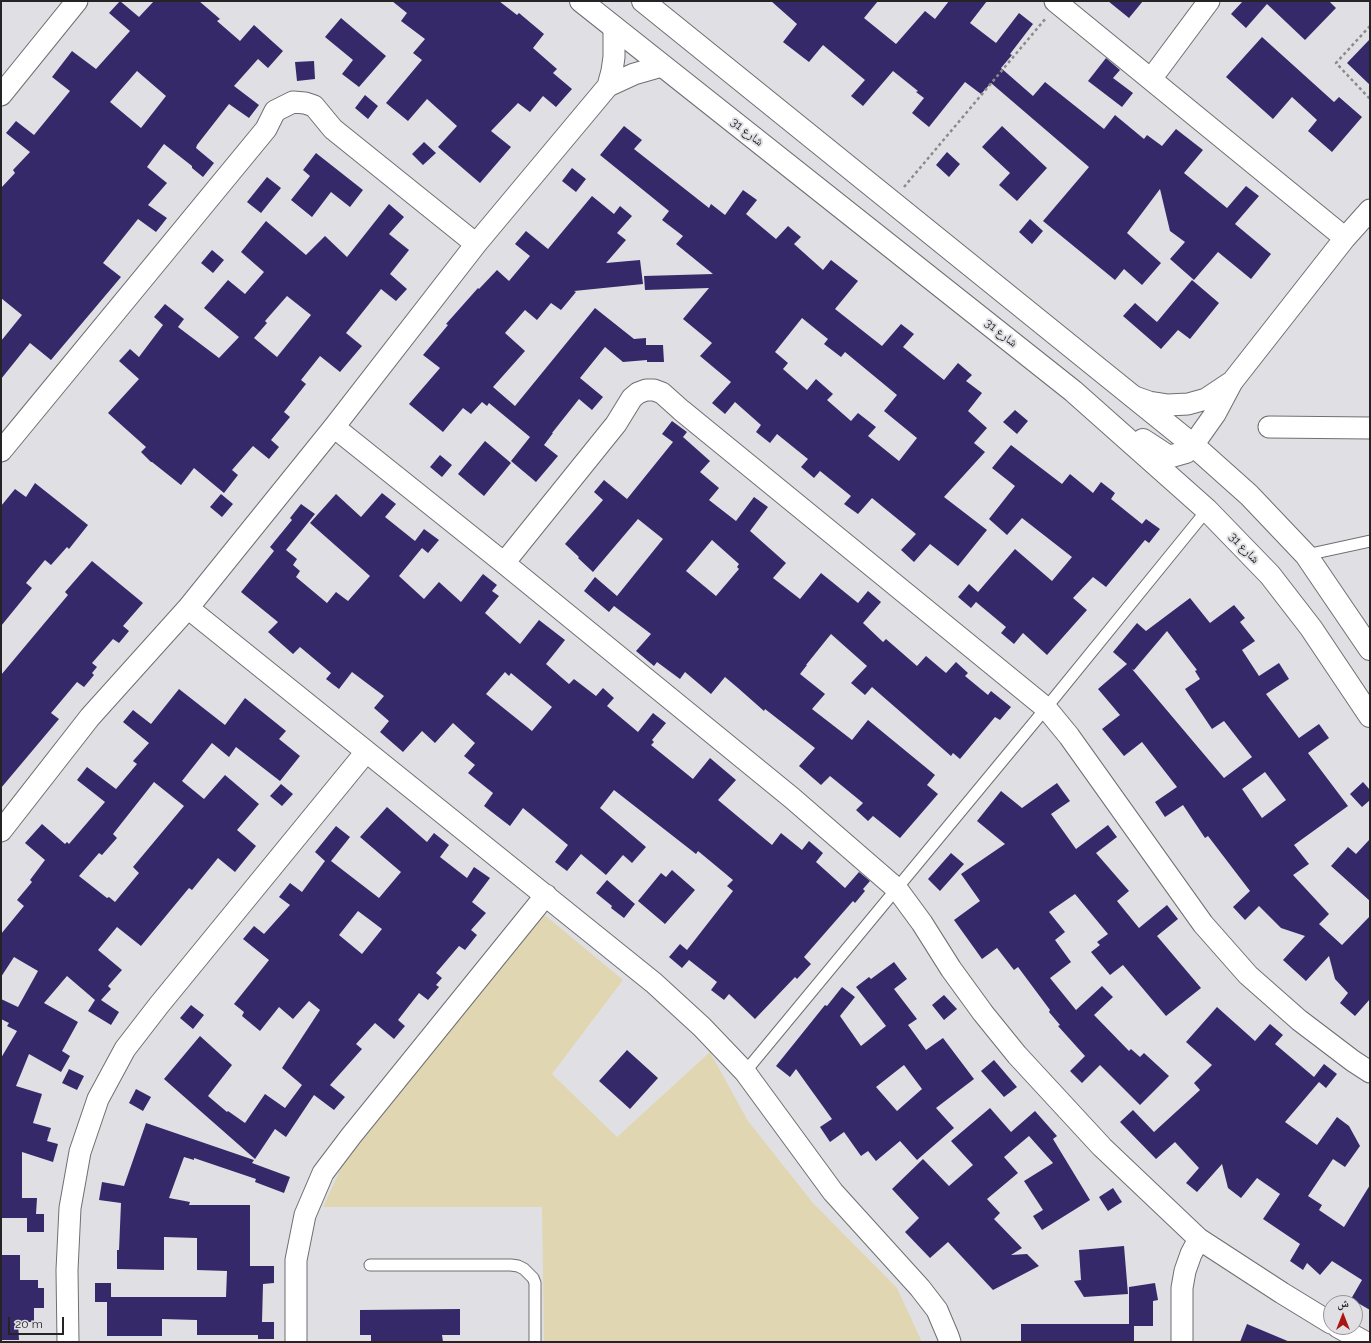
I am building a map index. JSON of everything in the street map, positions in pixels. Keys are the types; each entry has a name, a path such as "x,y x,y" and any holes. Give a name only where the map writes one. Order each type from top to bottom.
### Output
{"street":[{"path":"1,95 77,1"},
{"name":"شارع 31","path":"581,1 1073,391 1207,510 1270,575 1311,628 1370,716"},
{"path":"643,1 1193,445 1250,495 1306,555 1370,649"},
{"path":"1151,79 1209,1"},
{"path":"1056,2 1346,238"},
{"path":"1,831 90,717 188,608 334,427 476,244 608,86 614,56 614,27"},
{"path":"608,86 634,74 662,66"},
{"path":"2,447 266,129 275,111 293,102 305,103 314,106 333,129 476,244"},
{"path":"1073,391 1166,455 1172,456 1186,452 1193,445 1215,414 1232,382 1370,210"},
{"path":"1131,395 1149,402 1168,405 1188,404 1206,399 1232,382"},
{"path":"504,563 616,424 632,398 638,393 646,390 654,390 662,393 1046,708 1069,736 1203,924 1248,975 1299,1020 1370,1072"},
{"path":"334,427 504,563 792,798 897,889 983,1013 1017,1055 1102,1147 1199,1239 1323,1318"},
{"path":"1268,427 1370,428"},
{"path":"188,608 654,983 702,1027 745,1072 833,1192 920,1288 937,1310 950,1342"},
{"path":"68,1342 67,1270 70,1208 80,1152 98,1099 125,1050 138,1033 366,752"},
{"path":"296,1342 296,1260 305,1215 323,1173 351,1136 546,895"},
{"path":"1182,1342 1182,1288 1185,1271 1191,1254 1199,1239"},
{"path":"1352,1335 1365,1342"}],"lane":[{"path":"745,1072 1046,708 1207,510"},
{"path":"1306,555 1370,541"},
{"path":"370,1265 518,1266 524,1269 533,1278 535,1283 535,1342"}],"path":[{"path":"892,202 1056,2"},
{"path":"1370,26 1336,63 1370,99"}],"sand":[{"path":"541,912 623,980 552,1074 617,1137 710,1052 748,1121 813,1203 897,1288 922,1342 544,1342 542,1207 323,1207 347,1155"}],"building":[{"path":"120,1 139,17 154,1 199,1 220,19 217,21 240,41 254,25 283,51 268,68 258,59 234,86 259,105 249,118 229,104 197,145 196,148 214,163 203,177 192,168 192,166 164,144 147,167 167,183 148,205 167,218 156,232 138,219 103,263 121,277 51,360 30,343 1,379 1,341 22,315 1,298 1,188 15,173 13,170 30,152 6,133 16,121 34,135 70,91 52,77 72,51 96,69 130,31 109,13","holes":["137,71 166,96 141,128 110,102"]},
{"path":"392,1 499,1 517,15 519,13 544,34 533,48 557,69 553,73 572,89 556,107 543,96 530,112 518,103 491,131 511,147 480,183 438,147 457,126 427,99 408,121 386,103 422,60 413,53 425,39 401,21 407,13"},
{"path":"771,1 878,1 864,18 896,44 925,11 935,19 949,1 987,1 970,23 996,43 1019,13 1033,24 1010,54 1012,55 1001,68 1033,96 1045,82 1104,129 1115,115 1144,139 1147,135 1162,146 1176,129 1203,150 1184,173 1227,208 1246,186 1259,196 1235,224 1271,254 1251,279 1218,252 1194,280 1170,259 1185,242 1170,231 1160,189 1127,233 1161,263 1142,285 1124,269 1115,280 1043,221 1089,167 991,83 981,94 965,82 929,127 912,113 924,98 916,92 918,91 893,71 863,106 851,96 865,80 823,45 809,62 783,42 797,24"},
{"path":"1108,1 1143,1 1129,18"},
{"path":"1243,1 1329,1 1336,8 1305,40 1267,4 1246,28 1231,14"},
{"path":"341,18 386,56 359,87 342,74 353,60 325,37"},
{"path":"1262,37 1334,102 1339,97 1362,117 1332,152 1308,131 1317,120 1292,97 1273,119 1226,77"},
{"path":"1370,39 1370,85 1347,63"},
{"path":"1106,58 1120,70 1113,78 1133,93 1122,107 1088,81"},
{"path":"314,61 315,79 297,81 295,62"},
{"path":"365,95 378,106 368,119 355,108"},
{"path":"624,126 642,140 634,149 709,208 711,204 725,215 743,190 757,200 746,214 776,239 788,226 801,237 794,244 823,270 831,260 858,281 835,309 882,346 901,324 914,334 903,347 944,380 958,363 972,375 966,381 982,393 968,411 987,428 974,443 985,452 944,497 987,530 958,566 930,544 914,562 901,550 916,534 872,498 858,514 844,504 851,496 820,471 814,478 801,467 808,459 777,434 770,443 756,432 761,425 735,402 725,414 712,403 731,382 700,356 712,343 683,319 709,288 645,290 644,276 713,274 676,244 683,236 662,220 669,211 600,155","holes":["802,318 828,339 824,344 841,357 845,352 897,395 884,411 917,438 899,461 868,436 876,427 858,413 851,421 827,400 833,394 816,379 807,390 783,369 788,363 775,352"]},
{"path":"1002,126 1047,168 1017,201 999,185 1010,173 982,147"},
{"path":"424,142 436,153 423,165 412,154"},
{"path":"947,152 960,164 949,177 936,165"},
{"path":"316,153 363,190 350,207 331,192 312,217 291,200 310,176 303,170"},
{"path":"572,168 586,179 576,192 562,181"},
{"path":"267,177 281,188 261,213 247,202"},
{"path":"592,196 614,214 620,206 632,216 617,233 626,240 606,263 640,260 643,284 574,291 576,292 561,310 551,303 537,320 525,310 505,333 525,351 493,387 515,406 595,308 634,339 646,338 646,345 663,345 664,362 647,362 647,360 623,362 605,347 580,378 603,397 592,410 579,399 552,433 544,445 558,456 536,482 511,461 530,437 489,403 487,406 482,402 471,414 463,408 443,432 409,404 440,368 423,355 448,325 446,324 478,288 479,289 497,270 509,281 530,256 515,244 526,231 548,249"},
{"path":"389,204 404,217 389,234 409,250 390,274 407,289 396,301 381,289 346,333 362,346 340,372 320,356 301,380 306,384 284,412 290,417 271,440 279,447 269,459 253,446 232,470 238,475 224,493 194,468 181,485 151,462 141,452 146,447 108,413 139,379 119,361 130,349 139,357 163,325 154,317 165,304 184,319 178,327 219,358 239,337 204,308 228,280 245,294 264,272 241,252 266,221 306,255 325,236 347,257","holes":["287,296 311,315 277,357 254,338 267,323 265,321"]},
{"path":"1030,219 1043,231 1032,244 1019,232"},
{"path":"212,250 224,260 213,273 201,263"},
{"path":"1192,280 1219,303 1190,339 1178,330 1161,349 1123,316 1135,303 1157,322"},
{"path":"1015,410 1028,421 1017,434 1003,422"},
{"path":"672,421 687,432 683,437 710,461 700,472 719,488 709,500 736,521 754,497 768,507 750,531 786,563 773,578 800,599 821,573 858,603 868,591 881,602 863,623 883,642 886,639 917,666 926,656 946,673 956,662 968,673 965,676 988,695 991,691 1011,707 1000,720 995,717 960,759 953,753 951,756 872,687 865,695 851,683 867,666 831,634 800,674 825,694 812,709 852,740 868,720 935,775 927,785 938,794 900,838 873,816 868,821 856,810 863,803 830,776 821,785 799,766 815,748 765,709 764,711 725,677 711,694 685,672 680,679 657,662 654,666 636,651 651,634 614,606 609,612 584,591 595,577 617,596 663,539 638,519 593,572 565,544 603,500 594,492 604,480 627,499 673,442 662,434","holes":["712,540 739,564 737,567 739,569 716,596 686,571"]},
{"path":"485,441 511,463 484,496 458,474"},
{"path":"1011,445 1062,484 1070,474 1093,493 1101,482 1115,493 1111,499 1142,524 1146,519 1160,529 1149,543 1145,540 1106,587 1093,577 1073,598 1087,610 1047,655 1023,633 1014,644 1001,633 1006,627 976,602 971,608 958,597 969,584 978,592 1015,549 1052,581 1072,557 1022,518 1007,535 989,519 1015,486 992,468"},
{"path":"440,455 452,465 442,477 430,467"},
{"path":"35,483 88,525 69,549 67,547 51,565 45,560 26,583 32,588 1,626 1,506 15,489 26,497"},
{"path":"382,493 396,504 385,517 415,541 424,529 439,540 428,553 422,548 399,576 424,599 439,582 461,602 483,574 497,585 492,591 499,596 485,613 520,644 539,620 565,640 546,664 569,684 574,679 596,696 603,688 614,698 607,706 638,732 653,713 666,723 652,740 654,742 651,745 693,779 710,758 736,780 718,800 772,845 781,833 802,850 809,841 823,853 816,862 845,888 859,872 870,881 863,889 865,891 855,903 853,901 804,957 811,964 797,979 795,977 755,1019 729,994 724,1000 711,990 717,982 689,960 682,968 669,957 680,944 687,950 733,891 727,886 733,880 698,851 696,854 614,790 600,808 646,847 632,863 623,855 606,875 581,854 567,871 555,862 568,845 523,808 510,826 484,806 493,793 468,773 475,765 464,756 475,743 453,723 435,743 422,731 403,752 380,732 389,721 374,708 384,696 352,672 339,689 326,679 331,673 300,647 293,654 268,632 278,622 241,592 274,551 270,547 292,520 290,518 301,504 315,514 286,550 297,559 293,565 300,571 296,577 327,603 336,592 348,601 370,576 310,523 336,494 361,517","holes":["505,672 509,676 511,673 552,707 532,731 486,694"]},
{"path":"221,494 233,504 222,517 210,507"},
{"path":"92,561 143,603 123,626 129,631 119,643 113,639 92,663 97,667 92,673 94,675 84,687 77,682 51,713 59,719 1,788 1,675 68,595 65,592"},
{"path":"1190,598 1210,623 1234,605 1245,618 1240,622 1255,641 1242,650 1259,676 1279,663 1289,679 1266,694 1299,738 1319,724 1329,738 1308,753 1348,806 1294,845 1309,864 1293,875 1329,914 1319,924 1342,945 1370,916 1370,999 1355,1016 1340,1003 1348,993 1335,979 1329,956 1306,981 1283,960 1305,936 1281,928 1259,906 1245,920 1233,907 1250,891 1208,836 1205,838 1183,805 1165,817 1155,802 1177,787 1142,742 1124,756 1102,729 1120,715 1098,689 1127,664 1113,652 1137,623 1146,631","holes":["1167,631 1197,670 1195,671 1200,679 1185,689 1212,729 1224,721 1252,757 1224,778 1132,669 1134,670","1265,772 1286,800 1262,818 1242,789"]},
{"path":"179,689 225,725 245,698 286,731 279,739 300,756 280,781 236,747 229,757 212,743 182,781 204,799 225,775 259,804 237,830 256,846 235,872 218,858 192,890 189,888 141,946 117,927 98,950 122,970 108,986 111,989 101,1000 119,1012 111,1025 88,1011 95,1000 67,976 44,1003 78,1022 62,1051 70,1056 61,1072 29,1054 16,1086 42,1094 33,1123 51,1128 47,1141 58,1144 53,1162 22,1152 22,1198 37,1198 36,1214 44,1214 44,1232 27,1232 27,1218 1,1218 1,1058 17,1031 7,1026 9,1023 1,1019 1,999 18,1007 38,971 14,957 1,977 1,934 24,906 17,900 32,882 30,880 45,860 25,843 42,824 65,844 67,842 69,844 105,802 77,780 87,767 116,789 137,764 133,761 149,743 123,722 133,710 151,724","holes":["154,782 184,806 133,867 139,873 115,902 109,897 107,898 79,876 99,853 102,855 117,838 113,834"]},
{"path":"1363,782 1370,790 1370,800 1362,807 1350,794"},
{"path":"1057,783 1070,801 1051,814 1076,849 1108,825 1117,837 1096,853 1129,891 1117,901 1139,928 1167,905 1178,919 1157,936 1201,988 1166,1016 1123,965 1110,975 1091,952 1100,945 1097,942 1108,934 1075,894 1049,912 1065,932 1055,940 1071,962 1050,978 1076,1010 1102,986 1113,997 1094,1015 1129,1051 1131,1049 1140,1057 1144,1053 1169,1076 1140,1105 1100,1065 1082,1083 1070,1071 1085,1056 1058,1026 1060,1025 1049,1012 1050,1010 1018,967 1014,970 997,948 982,959 954,920 980,901 961,874 1005,844 977,821 1001,791 1022,808"},
{"path":"281,784 293,794 282,806 270,796"},
{"path":"387,807 427,842 434,833 449,845 440,857 467,878 474,867 490,878 472,902 486,913 471,930 477,935 465,950 459,946 436,973 442,978 436,985 439,987 428,1000 419,993 398,1020 405,1026 394,1039 375,1023 356,1044 362,1049 330,1085 345,1097 334,1110 314,1095 286,1137 275,1129 255,1159 164,1079 200,1036 232,1065 208,1096 227,1112 228,1111 245,1123 265,1094 285,1108 302,1085 282,1068 320,1010 309,1001 293,1019 279,1007 260,1031 242,1016 244,1012 234,1004 269,960 243,939 254,926 264,934 290,905 279,897 290,883 302,892 325,861 315,852 336,826 350,837 331,861 379,898 401,872 360,837","holes":["358,911 382,929 362,954 339,935"]},
{"path":"1370,839 1370,901 1331,866 1348,847 1356,854"},
{"path":"951,853 964,864 940,891 928,879"},
{"path":"672,870 695,890 665,924 638,901 661,873 666,877"},
{"path":"607,880 635,904 624,918 596,893"},
{"path":"894,962 907,979 894,989 917,1019 908,1025 926,1050 943,1038 974,1079 936,1108 954,1128 917,1160 900,1141 876,1161 868,1151 861,1156 844,1132 830,1142 820,1127 832,1119 796,1069 790,1077 776,1066 825,1005 827,1006 842,987 855,997 840,1016 861,1046 886,1026 856,987 869,977 871,979","holes":["904,1065 922,1089 897,1111 876,1087"]},
{"path":"944,995 957,1009 944,1020 932,1005"},
{"path":"191,1005 204,1015 193,1029 180,1018"},
{"path":"1217,1007 1255,1041 1270,1024 1283,1035 1275,1044 1314,1077 1324,1064 1337,1074 1326,1088 1319,1082 1285,1122 1317,1145 1337,1117 1349,1126 1360,1146 1345,1167 1333,1159 1308,1196 1322,1205 1319,1210 1344,1227 1370,1185 1370,1310 1363,1306 1363,1295 1353,1295 1362,1280 1332,1261 1320,1275 1307,1263 1303,1270 1290,1261 1300,1244 1263,1219 1280,1194 1257,1178 1241,1198 1228,1188 1222,1164 1197,1192 1186,1183 1199,1168 1175,1142 1156,1159 1120,1122 1133,1110 1154,1132 1200,1090 1194,1083 1212,1065 1186,1042"},
{"path":"627,1050 658,1078 630,1109 599,1081"},
{"path":"994,1060 1017,1087 1004,1097 981,1071"},
{"path":"69,1069 84,1076 77,1090 62,1083"},
{"path":"136,1089 151,1097 143,1111 129,1103"},
{"path":"990,1108 1011,1132 1035,1111 1057,1136 1053,1139 1090,1200 1042,1230 1033,1216 1043,1210 1024,1181 1053,1163 1029,1136 1004,1157 1018,1173 987,1199 1000,1213 994,1219 1022,1248 1011,1255 1027,1254 1039,1266 993,1290 948,1242 930,1258 905,1232 919,1218 892,1189 923,1159 949,1186 973,1165 951,1141"},
{"path":"146,1123 254,1160 252,1163 290,1177 284,1193 255,1182 256,1179 194,1158 194,1160 184,1157 169,1198 190,1202 189,1205 250,1205 250,1266 274,1266 274,1283 263,1284 262,1322 274,1322 274,1339 258,1339 258,1335 197,1335 197,1320 162,1319 162,1336 107,1336 107,1302 95,1302 95,1283 111,1283 111,1297 226,1297 227,1271 197,1270 197,1238 164,1237 164,1270 117,1269 121,1203 99,1200 102,1182 124,1186"},
{"path":"1113,1188 1122,1202 1108,1211 1099,1197"},
{"path":"1124,1246 1128,1294 1084,1297 1074,1281 1081,1280 1079,1250"},
{"path":"1,1255 20,1255 20,1280 38,1280 38,1288 44,1288 44,1308 34,1308 34,1322 18,1322 19,1340 1,1340"},
{"path":"1155,1283 1158,1300 1153,1301 1153,1326 1134,1326 1134,1342 1021,1342 1021,1324 1129,1324 1129,1287"},
{"path":"460,1309 460,1335 442,1335 443,1342 371,1342 371,1335 360,1335 360,1310"},
{"path":"1247,1324 1290,1342 1240,1342"}]}
